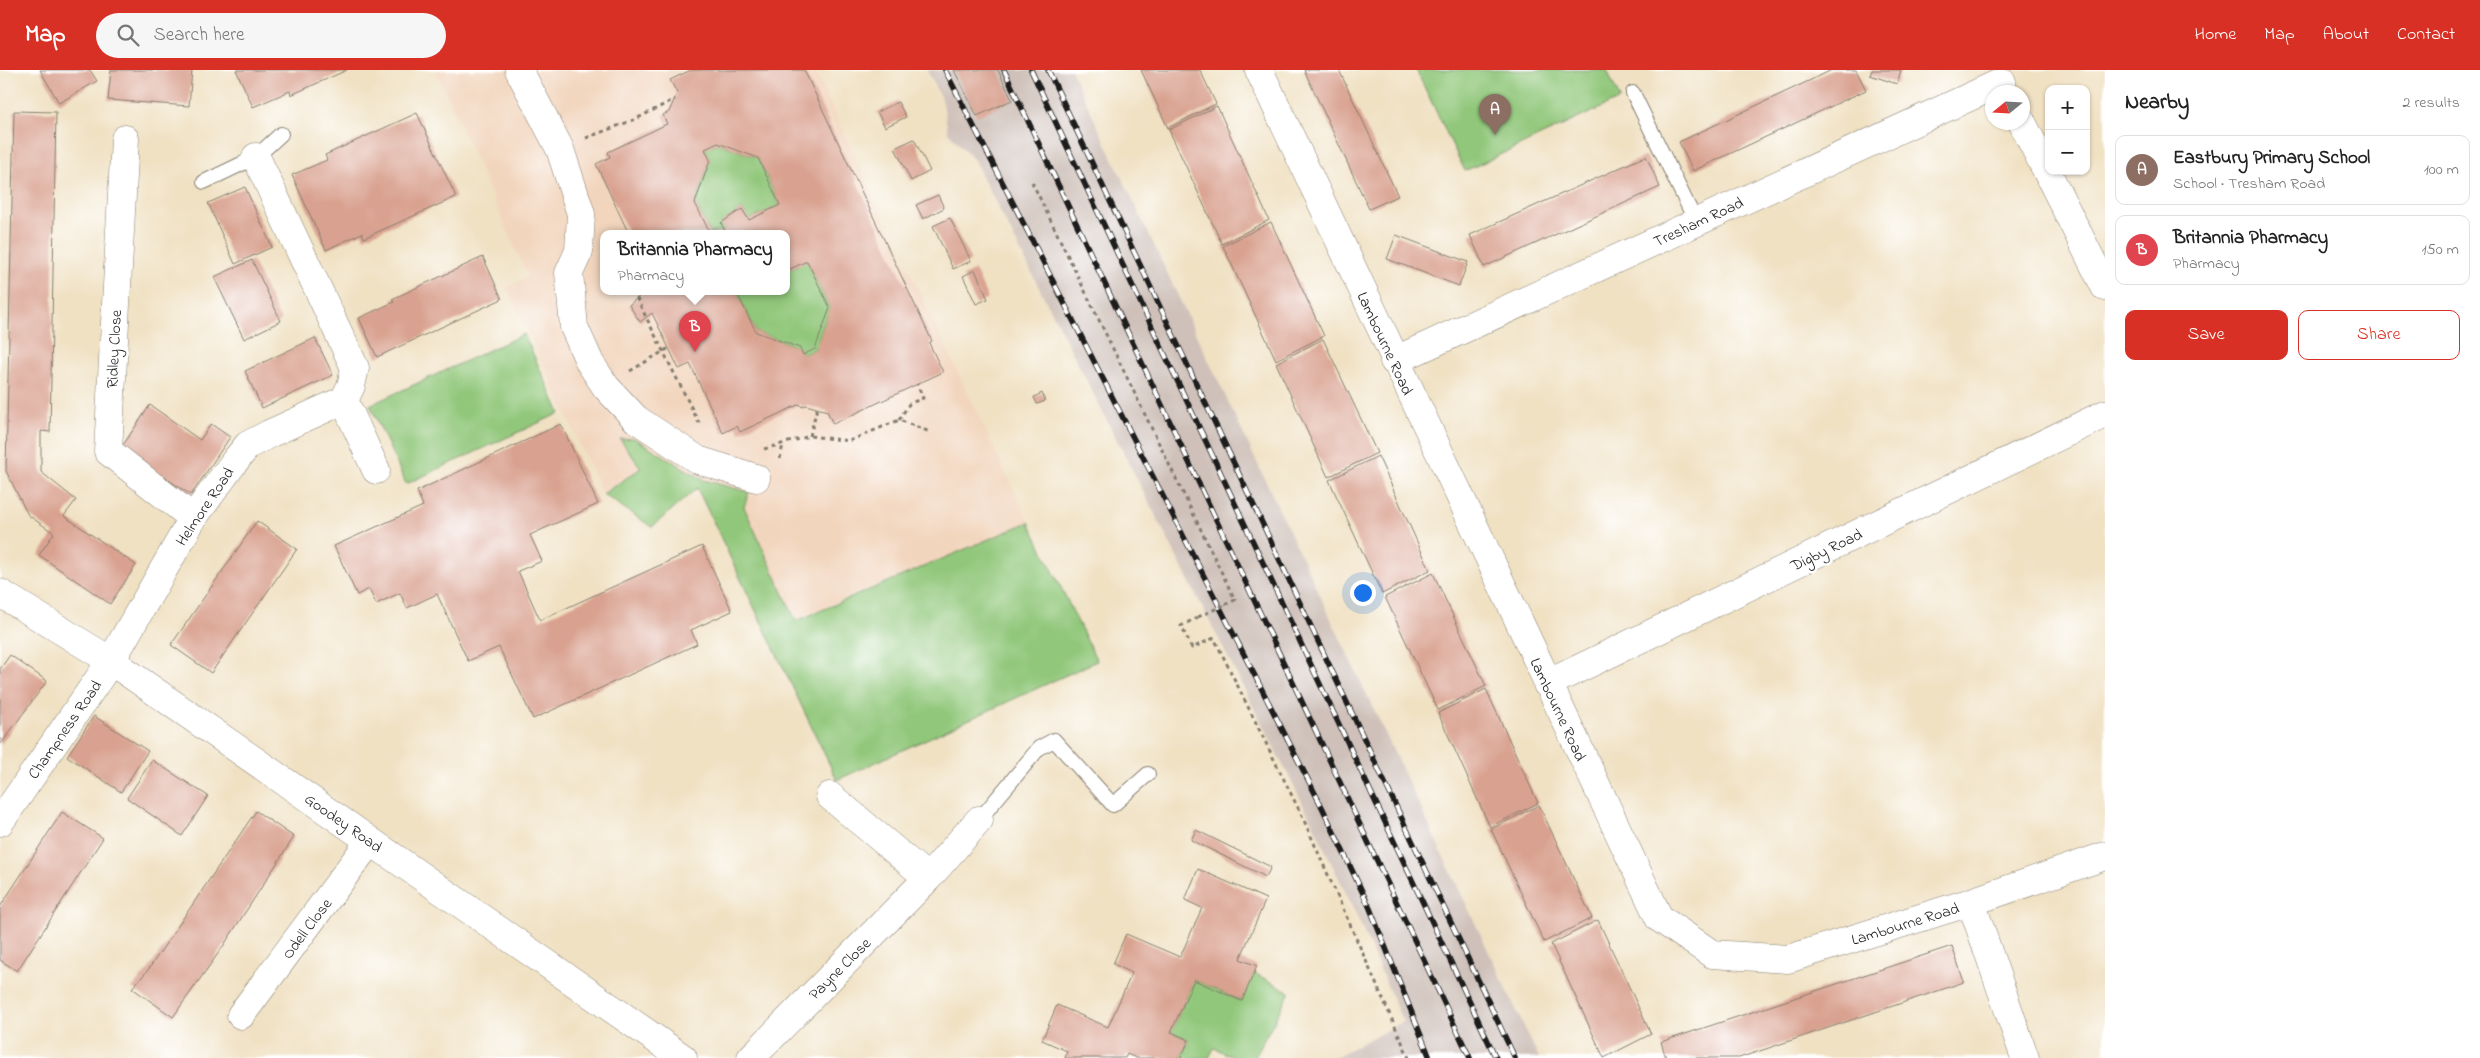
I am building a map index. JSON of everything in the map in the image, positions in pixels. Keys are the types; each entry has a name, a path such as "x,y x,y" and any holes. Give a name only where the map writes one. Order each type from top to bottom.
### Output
{"street":[{"path":"519,70 560,149 581,214 579,251 569,273 574,327 590,363 606,386 636,419 698,460 756,478"},
{"name":"Lambourne Road","path":"1259,70 1546,684 1659,918 1712,954 1788,959 1971,902 2105,856"},
{"name":"Tresham Road","path":"1394,361 2002,81"},
{"path":"2026,130 2105,287"},
{"name":"Ridley Close","path":"125,139 108,451 193,518"},
{"path":"256,157 356,368 351,386 344,400 370,473"},
{"name":"Helmore Road","path":"111,661 193,518 248,446 344,400"},
{"name":"Digby Road","path":"1546,684 2105,414"},
{"name":"Goodey Road","path":"0,593 111,661 683,1058"},
{"name":"Champness Road","path":"0,822 111,661"},
{"path":"830,796 928,878"},
{"name":"Payne Close","path":"751,1058 928,878 979,820"},
{"name":"Odell Close","path":"241,1015 370,841"},
{"path":"1971,902 2025,1058"}],"lane":[{"path":"1633,93 1696,222"},
{"path":"204,182 256,157 281,134"},
{"path":"979,820 1039,748 1054,740 1113,804 1148,774"}],"path":[{"path":"583,139 636,119 675,100"},
{"path":"1032,182 1235,600 1181,626 1192,648 1214,638 1302,816 1348,915 1409,1058"},
{"path":"635,295 703,431"},
{"path":"606,386 669,348"},
{"path":"760,450 810,436 849,442 899,420 909,404 923,398 917,384"},
{"path":"810,436 817,408"},
{"path":"899,420 930,432"}],"shaded area":[{"path":"436,70 814,70 1029,522 765,632 697,488 652,527 603,494 507,287 528,277"},
{"path":"927,70 1071,70 1539,1058 1333,1058 1403,1022 1355,912 1308,814 974,160 948,132 943,103"}],"green space":[{"path":"1416,70 1607,70 1620,99 1465,171"},
{"path":"718,143 758,158 780,205 749,220 742,209 721,223 724,230 708,230 695,203 710,160 705,149"},
{"path":"807,261 830,308 815,349 803,355 800,348 756,332 738,295 790,295 790,269"},
{"path":"524,334 560,413 406,484 370,405"},
{"path":"634,438 704,480 749,492 744,507 796,621 1029,522 1097,661 837,780 697,488 652,527 603,494 641,468 620,439"},
{"path":"1254,973 1290,992 1254,1058 1236,1058 1214,1048 1209,1058 1181,1058 1189,1040 1171,1032 1194,980 1241,1001"}],"building":[{"path":"40,70 90,70 97,81 59,103"},
{"path":"111,70 192,70 189,106 108,100"},
{"path":"236,70 347,70 291,95 290,91 253,107"},
{"path":"691,70 804,70 932,341 929,343 943,372 833,424 827,411 806,405 802,407 800,404 740,432 737,426 723,433 690,364 679,369 652,313 640,322 629,305 641,295 738,295 756,332 800,348 803,355 815,349 830,308 807,261 790,269 790,230 724,230 721,223 742,209 749,220 780,205 758,158 718,143 705,149 710,160 695,203 708,230 627,230 596,164 610,157 608,152 667,124 663,115 669,112 677,93 670,80"},
{"path":"954,70 998,70 1012,100 977,116"},
{"path":"1141,70 1200,70 1216,104 1168,128"},
{"path":"1304,70 1339,70 1398,196 1369,209"},
{"path":"1832,70 1856,70 1866,90 1693,171 1679,142"},
{"path":"1872,70 1901,70 1897,84 1870,75"},
{"path":"898,102 906,117 885,127 877,112"},
{"path":"1217,106 1269,220 1222,244 1169,130"},
{"path":"14,111 56,112 50,432 41,431 41,472 76,500 64,516 136,565 110,604 39,555 54,533 28,515 6,471"},
{"path":"417,113 456,197 364,238 362,233 326,250 292,175 327,160 325,155"},
{"path":"914,139 930,171 911,181 895,148"},
{"path":"1646,156 1660,187 1484,267 1470,235"},
{"path":"245,187 272,247 235,264 208,203"},
{"path":"938,195 944,208 923,219 916,205"},
{"path":"950,218 971,261 953,269 933,226"},
{"path":"1271,222 1324,336 1276,360 1223,246"},
{"path":"1396,235 1468,262 1459,286 1387,259"},
{"path":"483,257 502,299 377,357 359,318 394,302 392,299"},
{"path":"252,260 281,321 244,339 214,277"},
{"path":"975,270 988,299 976,304 963,276"},
{"path":"315,338 333,375 262,408 245,371"},
{"path":"1323,339 1377,453 1328,477 1276,363"},
{"path":"1042,393 1045,401 1037,404 1034,397"},
{"path":"150,405 200,440 211,424 230,437 191,495 121,448"},
{"path":"561,424 598,504 530,535 542,561 518,571 540,620 702,546 732,611 691,630 697,644 533,719 499,647 468,661 437,594 407,608 400,593 376,604 369,589 357,595 334,546 423,506 417,491"},
{"path":"1378,456 1430,570 1382,594 1329,480"},
{"path":"257,521 297,549 211,673 171,645"},
{"path":"1433,573 1486,686 1438,710 1385,597"},
{"path":"10,655 47,681 0,745 0,669"},
{"path":"1486,689 1538,803 1490,827 1438,713"},
{"path":"94,716 148,751 121,792 67,756"},
{"path":"152,760 208,796 182,836 127,798"},
{"path":"1539,805 1592,918 1544,942 1491,829"},
{"path":"256,811 294,837 222,948 173,1017 132,988 148,970"},
{"path":"62,812 103,838 17,971 0,960 0,907"},
{"path":"1196,830 1271,867 1266,877 1191,840"},
{"path":"1198,869 1266,899 1240,959 1257,966 1242,1001 1194,980 1171,1032 1189,1040 1181,1058 1136,1058 1127,1054 1125,1058 1065,1058 1067,1051 1042,1040 1057,1005 1108,1027 1132,973 1113,964 1126,934 1180,957 1202,908 1185,900"},
{"path":"1598,920 1651,1034 1604,1058 1551,944"},
{"path":"1952,946 1964,982 1739,1058 1666,1058 1661,1042"}],"railway":[{"path":"945,70 1322,807 1369,906 1430,1058"},
{"path":"1004,70 1470,1058"},
{"path":"1031,70 1496,1058"},
{"path":"1048,70 1515,1058"}],"place":[{"name":"Eastbury Primary School","path":"1495,135"},
{"name":"Britannia Pharmacy","path":"695,352"}]}
